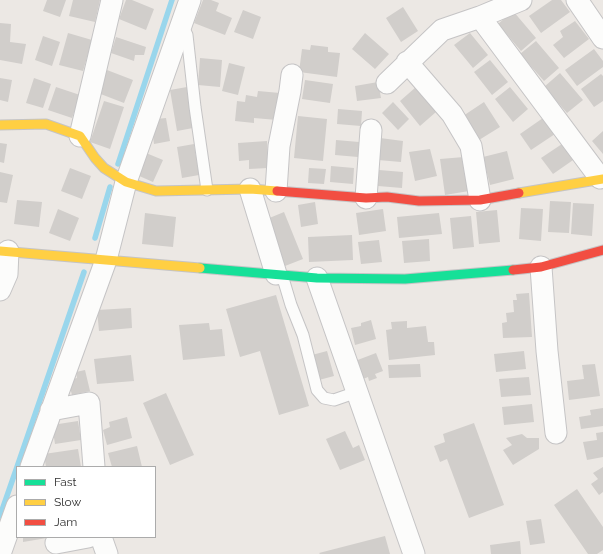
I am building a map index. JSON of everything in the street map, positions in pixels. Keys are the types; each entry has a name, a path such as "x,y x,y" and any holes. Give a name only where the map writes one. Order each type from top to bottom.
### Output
{"street":[{"path":"80,136 112,0"},
{"path":"31,466 106,260 126,182 190,0"},
{"path":"387,83 407,62 442,30 480,17 519,0"},
{"path":"577,0 603,38"},
{"path":"0,125 46,124 80,136 104,168 126,182 156,191 250,189 366,198 387,197 419,201 480,200 602,179 480,17"},
{"path":"407,62 452,114 471,146 480,200"},
{"path":"276,191 279,146 292,75"},
{"path":"366,198 371,130"},
{"path":"250,189 279,275"},
{"path":"0,290 7,274 4,251 317,278 405,279 489,273 541,267 603,250"},
{"path":"541,267 547,351 556,433"},
{"path":"317,278 414,554"},
{"path":"51,410 89,403 94,466"},
{"path":"0,554 16,509"},
{"path":"56,543 83,538"},
{"path":"101,538 107,554"}],"lane":[{"path":"181,24 187,34 195,107 207,190"},
{"path":"279,275 303,334 317,390 324,398 334,400 357,392"}],"building":[{"path":"47,0 66,0 60,17 43,11"},
{"path":"73,0 100,0 95,22 69,16"},
{"path":"126,0 132,0 154,9 146,30 119,19"},
{"path":"203,0 211,0 219,3 216,11 232,18 225,35 194,23"},
{"path":"552,0 561,0 570,12 541,33 529,16"},
{"path":"403,7 418,31 401,42 386,18"},
{"path":"243,10 261,17 253,39 234,32"},
{"path":"513,11 536,38 521,51 498,24"},
{"path":"575,21 589,39 564,58 553,45 563,37 560,31"},
{"path":"0,23 11,24 10,42 26,44 22,64 0,60"},
{"path":"68,33 92,40 83,71 59,65"},
{"path":"365,33 389,54 375,69 352,49"},
{"path":"470,33 488,55 473,68 454,45"},
{"path":"43,36 60,42 52,66 35,60"},
{"path":"116,37 146,47 144,55 135,55 134,61 111,53"},
{"path":"536,41 559,68 544,81 520,54"},
{"path":"311,45 328,47 328,52 340,53 337,77 299,72 302,49 310,50"},
{"path":"594,49 603,61 603,67 577,86 565,70"},
{"path":"200,58 222,60 220,87 198,85"},
{"path":"490,60 508,82 492,95 474,72"},
{"path":"229,63 245,67 238,95 222,91"},
{"path":"107,70 133,80 124,103 98,93"},
{"path":"560,73 583,100 567,113 544,87"},
{"path":"601,74 603,76 603,101 594,107 581,89"},
{"path":"0,78 12,80 8,102 0,100"},
{"path":"34,78 51,84 43,108 26,103"},
{"path":"305,80 333,84 330,103 302,99"},
{"path":"378,82 381,98 357,101 355,86"},
{"path":"56,87 80,95 72,118 48,110"},
{"path":"187,87 193,128 177,131 170,90"},
{"path":"416,87 436,112 420,126 400,101"},
{"path":"510,87 528,109 513,122 495,99"},
{"path":"258,91 280,93 277,120 254,118 254,123 235,121 237,101 245,102 246,95 257,97"},
{"path":"104,101 124,107 110,149 90,142"},
{"path":"393,102 409,119 398,130 382,113"},
{"path":"484,102 500,127 479,140 463,116"},
{"path":"338,109 362,111 361,126 337,124"},
{"path":"298,116 327,119 323,161 294,158"},
{"path":"166,118 170,141 154,144 152,129 157,128 156,119"},
{"path":"543,118 555,134 531,150 520,134"},
{"path":"603,131 603,154 592,141"},
{"path":"380,138 403,141 401,162 378,160"},
{"path":"336,140 359,142 358,157 335,155"},
{"path":"267,141 268,168 249,169 249,160 239,161 238,143"},
{"path":"565,142 576,158 553,174 541,158"},
{"path":"0,143 7,144 4,163 0,162"},
{"path":"194,144 199,175 182,178 177,147"},
{"path":"430,149 437,176 415,181 409,152"},
{"path":"507,151 514,179 490,185 483,157"},
{"path":"146,153 163,160 153,182 137,175"},
{"path":"464,157 469,191 445,195 440,159"},
{"path":"331,166 354,168 353,184 330,182"},
{"path":"70,168 91,176 82,199 61,191"},
{"path":"309,168 326,169 324,184 308,183"},
{"path":"379,170 403,172 402,188 378,186"},
{"path":"0,172 13,175 7,203 0,202"},
{"path":"17,200 42,202 39,227 14,224"},
{"path":"550,201 571,202 569,233 548,232"},
{"path":"315,202 318,224 301,227 298,205"},
{"path":"573,203 594,204 592,236 571,234"},
{"path":"521,208 543,209 541,241 519,239"},
{"path":"58,209 79,218 70,241 49,233"},
{"path":"383,209 386,231 359,235 356,213"},
{"path":"497,210 500,242 479,244 476,212"},
{"path":"284,212 303,259 285,266 267,219"},
{"path":"145,213 176,217 173,247 142,244"},
{"path":"439,213 442,234 399,238 397,217"},
{"path":"471,216 474,247 453,249 450,218"},
{"path":"352,235 353,260 309,262 308,237"},
{"path":"429,239 430,261 404,263 402,241"},
{"path":"379,240 382,262 361,264 358,242"},
{"path":"529,293 532,337 503,338 502,323 507,322 506,313 514,312 513,300 517,300 516,294"},
{"path":"276,295 309,406 279,415 260,351 240,357 226,309"},
{"path":"131,308 132,328 99,331 97,310"},
{"path":"371,320 376,339 355,345 351,328 361,326 361,323"},
{"path":"407,321 407,328 426,326 428,342 434,342 435,355 389,360 386,330 392,329 391,322"},
{"path":"209,323 210,330 222,329 225,356 183,360 179,325"},
{"path":"327,351 334,376 319,380 312,355"},
{"path":"524,351 526,369 496,372 494,354"},
{"path":"376,353 383,371 375,374 377,378 369,381 368,377 363,379 355,361"},
{"path":"131,355 134,381 97,384 94,359"},
{"path":"420,364 421,377 389,378 388,365"},
{"path":"595,364 600,396 569,400 567,381 584,379 582,365"},
{"path":"85,370 90,391 72,395 68,380 77,378 76,372"},
{"path":"529,377 531,395 501,397 499,379"},
{"path":"166,393 194,455 170,465 143,403"},
{"path":"532,404 534,422 504,425 502,407"},
{"path":"603,408 603,426 581,429 579,417 591,415 590,410"},
{"path":"127,417 132,438 107,445 103,430 110,427 109,422"},
{"path":"78,421 81,440 55,444 52,425"},
{"path":"474,423 504,505 469,518 447,459 440,462 434,446 445,442 443,434"},
{"path":"345,431 353,448 359,445 365,460 340,470 326,439"},
{"path":"603,432 603,457 587,460 583,442 597,440 596,433"},
{"path":"522,434 527,438 539,438 539,449 513,465 503,450 512,445 506,438"},
{"path":"137,446 142,466 112,466 108,453"},
{"path":"78,449 81,466 46,466 44,454"},
{"path":"603,467 603,492 599,495 591,484 598,479 593,473"},
{"path":"577,489 603,527 603,550 597,554 588,554 554,505"},
{"path":"541,519 545,543 530,545 526,521"},
{"path":"385,536 390,554 319,553"},
{"path":"23,538 47,538 23,542"},
{"path":"520,541 521,554 491,554 490,545"}],"waterway":[{"path":"118,164 172,0"},
{"path":"95,238 110,187"},
{"path":"17,466 84,272"},
{"path":"0,516 16,470"}],"traffic: fast":[{"path":"200,268 317,278 405,279 513,270"}],"traffic: slow":[{"path":"0,125 46,124 80,136 104,168 126,182 156,191 250,189 277,191"},
{"path":"519,193 603,179"},
{"path":"0,251 200,268"}],"traffic: jam":[{"path":"277,191 366,198 387,197 419,201 480,200 519,193"},
{"path":"513,270 541,267 603,250"}]}
